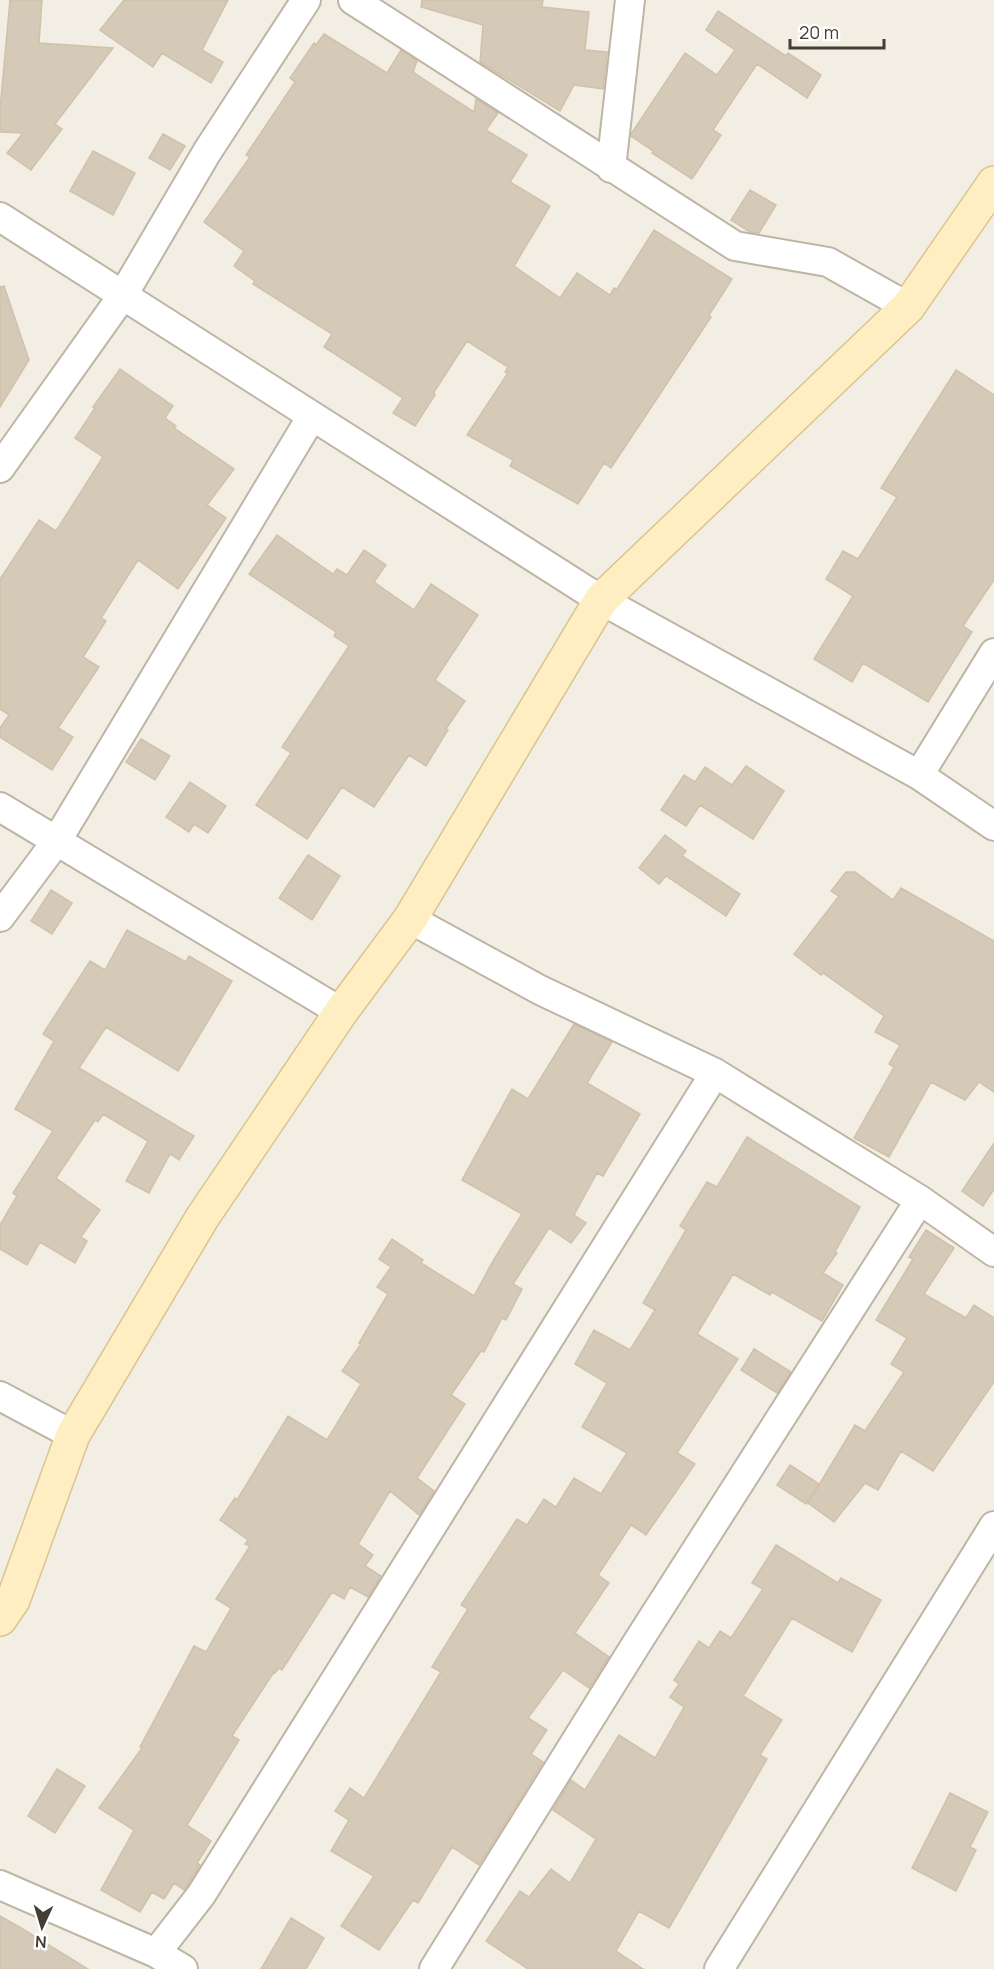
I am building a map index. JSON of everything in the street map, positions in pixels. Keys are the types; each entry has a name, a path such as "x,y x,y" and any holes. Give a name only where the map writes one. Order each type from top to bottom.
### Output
{"street":[{"path":"0,468 123,295 207,152 306,0"},
{"path":"353,0 735,246 828,261 908,307"},
{"path":"611,168 630,0"},
{"path":"0,1619 13,1600 73,1435 202,1218 341,1012 410,919 601,600 908,307 994,183"},
{"path":"0,217 601,600 919,775 994,826"},
{"path":"0,916 56,842 312,416"},
{"path":"919,775 994,653"},
{"path":"0,807 341,1012"},
{"path":"410,919 540,990 715,1072 920,1200 994,1252"},
{"path":"156,1953 201,1895 715,1072"},
{"path":"434,1969 637,1643 920,1200"},
{"path":"0,1396 73,1435"},
{"path":"719,1969 994,1526"},
{"path":"0,1885 156,1953 183,1969"}],"building":[{"path":"10,0 42,0 39,43 113,48 55,124 62,129 31,170 7,153 23,133 0,132"},
{"path":"124,0 228,0 202,50 223,62 211,83 162,53 153,67 100,30"},
{"path":"422,0 543,0 542,7 589,12 585,50 607,52 603,89 574,85 560,111 480,62 483,25 421,7"},
{"path":"718,11 786,56 788,53 821,75 807,98 757,64 713,130 721,135 692,179 652,153 653,151 631,134 685,53 717,75 735,50 706,30"},
{"path":"324,34 387,73 401,50 417,61 413,72 437,88 474,112 476,99 498,113 486,130 527,155 510,182 550,206 514,266 560,298 577,273 610,295 614,288 617,289 654,230 732,279 709,315 711,317 611,468 604,463 578,504 510,466 513,460 467,435 508,373 505,372 508,367 467,341 415,426 393,413 403,398 324,347 332,334 253,284 255,281 234,266 244,251 204,222 250,157 246,155 295,82 290,78 314,43 316,45"},
{"path":"163,134 185,146 170,170 149,158"},
{"path":"93,151 135,173 113,215 70,191"},
{"path":"750,190 776,205 759,233 750,232 731,220"},
{"path":"4,286 29,360 0,407 0,287"},
{"path":"120,369 173,406 165,418 176,426 174,428 234,469 207,505 226,518 178,589 138,560 101,618 106,621 83,657 99,667 58,728 73,737 52,770 0,737 0,728 9,715 0,709 0,579 39,520 56,531 103,457 75,438 95,408 93,407"},
{"path":"956,370 994,395 994,580 963,626 972,632 928,702 863,663 852,682 814,659 853,596 826,579 843,551 858,559 897,497 881,488"},
{"path":"277,535 333,574 337,569 347,575 364,550 386,565 374,582 414,610 431,584 478,615 435,680 465,701 446,729 448,730 426,766 409,755 374,807 342,787 307,839 256,805 291,753 282,747 349,646 334,636 336,632 249,574"},
{"path":"141,739 170,756 155,780 126,762"},
{"path":"746,766 784,791 753,839 700,805 686,826 661,810 684,775 695,782 705,767 732,785"},
{"path":"190,782 226,806 208,833 194,824 189,832 166,817"},
{"path":"665,835 686,851 682,856 740,894 726,916 666,876 659,884 639,868"},
{"path":"308,855 340,876 312,920 279,898"},
{"path":"846,872 855,872 893,900 901,888 994,941 994,1092 979,1082 965,1100 931,1082 889,1157 854,1138 894,1067 889,1064 900,1045 875,1032 884,1016 823,973 821,975 794,954 839,896 831,891"},
{"path":"51,890 72,903 52,934 31,921"},
{"path":"127,930 186,962 189,956 232,981 178,1071 106,1027 79,1068 194,1136 179,1160 170,1154 149,1193 126,1181 148,1141 103,1114 98,1122 95,1120 56,1178 100,1210 81,1237 87,1241 75,1263 40,1242 27,1265 0,1249 0,1225 17,1196 13,1193 53,1131 15,1109 54,1041 43,1034 90,961 105,970"},
{"path":"574,1024 612,1042 587,1083 640,1114 603,1176 597,1173 574,1215 586,1223 571,1243 549,1228 513,1284 522,1289 506,1320 502,1318 484,1352 481,1351 451,1395 465,1404 417,1478 434,1491 419,1515 390,1491 358,1544 373,1555 365,1566 381,1576 368,1597 350,1587 344,1599 332,1592 282,1670 279,1668 274,1672 232,1736 239,1740 187,1825 211,1841 197,1863 200,1865 187,1886 184,1890 174,1883 164,1899 152,1892 140,1912 101,1890 134,1830 99,1808 142,1748 140,1747 194,1646 206,1652 231,1608 216,1599 250,1546 245,1544 248,1540 220,1520 235,1498 237,1500 288,1416 327,1440 361,1384 342,1371 361,1344 359,1343 388,1294 377,1287 391,1267 379,1259 392,1239 423,1260 421,1263 474,1296 522,1214 462,1180 512,1089 528,1099"},
{"path":"747,1137 860,1207 835,1252 837,1253 823,1273 843,1285 822,1321 772,1292 770,1295 733,1274 697,1334 738,1359 677,1453 695,1464 646,1535 631,1525 598,1575 609,1583 575,1633 609,1657 589,1688 563,1670 528,1718 547,1730 531,1754 543,1762 479,1865 452,1847 418,1903 413,1900 379,1950 341,1926 374,1876 331,1851 349,1820 335,1811 350,1788 364,1798 441,1672 432,1667 468,1609 461,1605 517,1519 527,1525 544,1499 556,1507 574,1478 601,1494 627,1453 582,1427 607,1383 575,1364 594,1330 630,1350 655,1310 643,1303 686,1230 680,1226 707,1182 717,1187"},
{"path":"994,1143 994,1189 983,1206 962,1191"},
{"path":"926,1230 954,1248 924,1294 966,1318 974,1305 994,1318 994,1382 933,1471 901,1451 878,1490 865,1483 834,1522 808,1503 855,1425 865,1431 904,1372 891,1364 907,1338 876,1320 913,1259 909,1257"},
{"path":"754,1349 791,1372 777,1393 741,1370"},
{"path":"790,1465 819,1484 806,1504 777,1485"},
{"path":"776,1545 838,1583 841,1578 881,1600 852,1652 792,1618 743,1696 782,1720 760,1755 767,1759 669,1928 639,1911 616,1951 643,1969 528,1969 486,1941 520,1891 529,1897 551,1869 570,1883 596,1839 553,1810 571,1780 585,1790 619,1735 655,1758 684,1707 670,1697 679,1684 674,1680 699,1641 709,1648 720,1631 731,1638 763,1589 752,1583"},
{"path":"57,1769 85,1786 55,1833 28,1816"},
{"path":"950,1793 988,1812 970,1847 976,1850 956,1891 912,1868"},
{"path":"0,1916 21,1928 88,1969 0,1969"},
{"path":"291,1918 324,1938 306,1969 261,1969"}]}
